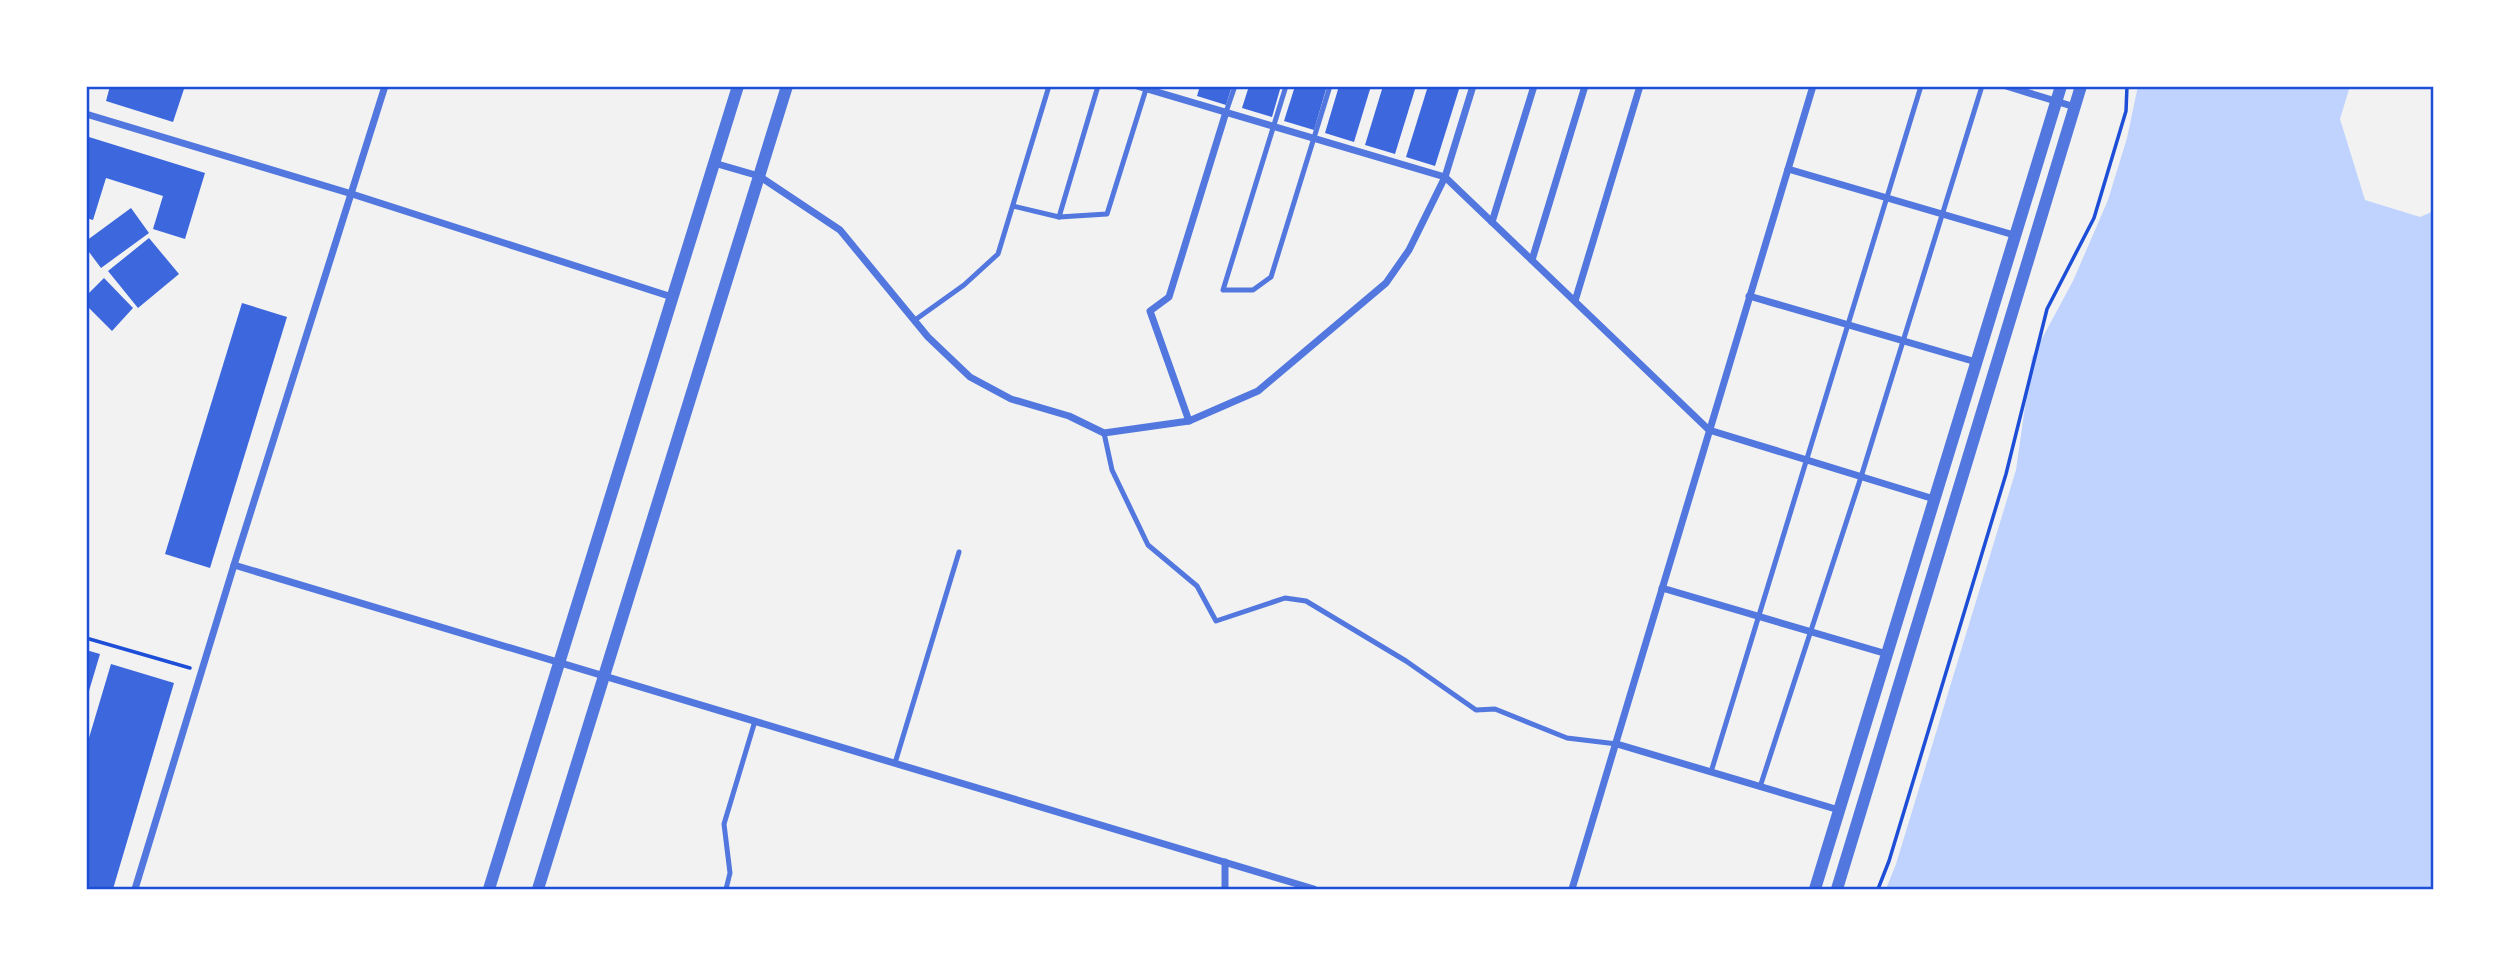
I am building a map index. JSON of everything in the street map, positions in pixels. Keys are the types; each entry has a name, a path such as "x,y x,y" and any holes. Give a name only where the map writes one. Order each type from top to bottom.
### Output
{"street":[{"path":"135,889 385,86"},
{"path":"489,889 738,86"},
{"path":"538,889 787,86"},
{"path":"1137,86 1445,177 1709,430 1934,499"},
{"path":"714,163 759,176 840,230 928,337 970,377 1012,399 1069,416 1104,433 1189,421 1258,391 1386,283 1409,250 1445,177 1473,86"},
{"path":"1492,222 1534,86"},
{"path":"1532,260 1585,86"},
{"path":"1575,302 1640,86"},
{"path":"1572,889 1813,86"},
{"path":"2006,86 2075,107"},
{"path":"1815,889 2061,86"},
{"path":"1837,889 2081,86"},
{"path":"1189,421 1150,311 1169,297 1226,112"},
{"path":"86,114 352,194 672,297"},
{"path":"1788,169 2014,235"},
{"path":"1749,296 1976,362"},
{"path":"234,565 1314,889"},
{"path":"1662,588 1887,654"},
{"path":"1616,744 1839,810"},
{"path":"1225,862 1225,889"}],"lane":[{"path":"915,320 964,285 998,254 1049,86"},
{"path":"1059,217 1098,86"},
{"path":"1226,112 1235,86"},
{"path":"1286,86 1223,290 1252,290 1271,277 1330,86"},
{"path":"1711,772 1921,86"},
{"path":"1760,787 1861,477 1982,86"},
{"path":"1013,206 1059,217 1107,214 1146,87"},
{"path":"1104,433 1112,470 1148,545 1197,586 1216,621 1285,598 1306,601 1406,661 1476,710 1495,709 1567,738 1616,744"},
{"path":"895,763 959,552"},
{"path":"726,889 730,873 724,824 755,721"}],"path":[{"path":"1878,889 1889,861 2006,474 2047,309 2094,218 2126,111 2127,86"},
{"path":"86,638 202,671"}],"water":[{"path":"2138,86 2350,86 2340,119 2365,200 2420,217 2434,211 2434,889 1886,889 1896,864 2016,470 2032,357 2073,281 2108,200 2127,138"}],"building":[{"path":"110,86 185,86 173,122 106,101"},
{"path":"1200,86 1232,86 1226,105 1197,96"},
{"path":"1249,86 1281,86 1272,117 1242,108"},
{"path":"1295,86 1327,86 1314,130 1284,121"},
{"path":"1339,86 1371,86 1354,142 1325,133"},
{"path":"1383,86 1416,86 1395,154 1365,145"},
{"path":"1428,86 1460,86 1435,166 1406,157"},
{"path":"89,137 205,173 185,239 153,229 163,196 106,178 93,220 86,218 86,146"},
{"path":"131,208 149,233 101,268 86,248 86,241"},
{"path":"149,238 179,274 138,308 108,271"},
{"path":"104,278 133,308 112,331 86,305 86,296"},
{"path":"242,303 287,317 210,568 165,554"},
{"path":"86,650 100,654 86,701"},
{"path":"111,664 174,683 113,889 86,889 86,748"}]}
